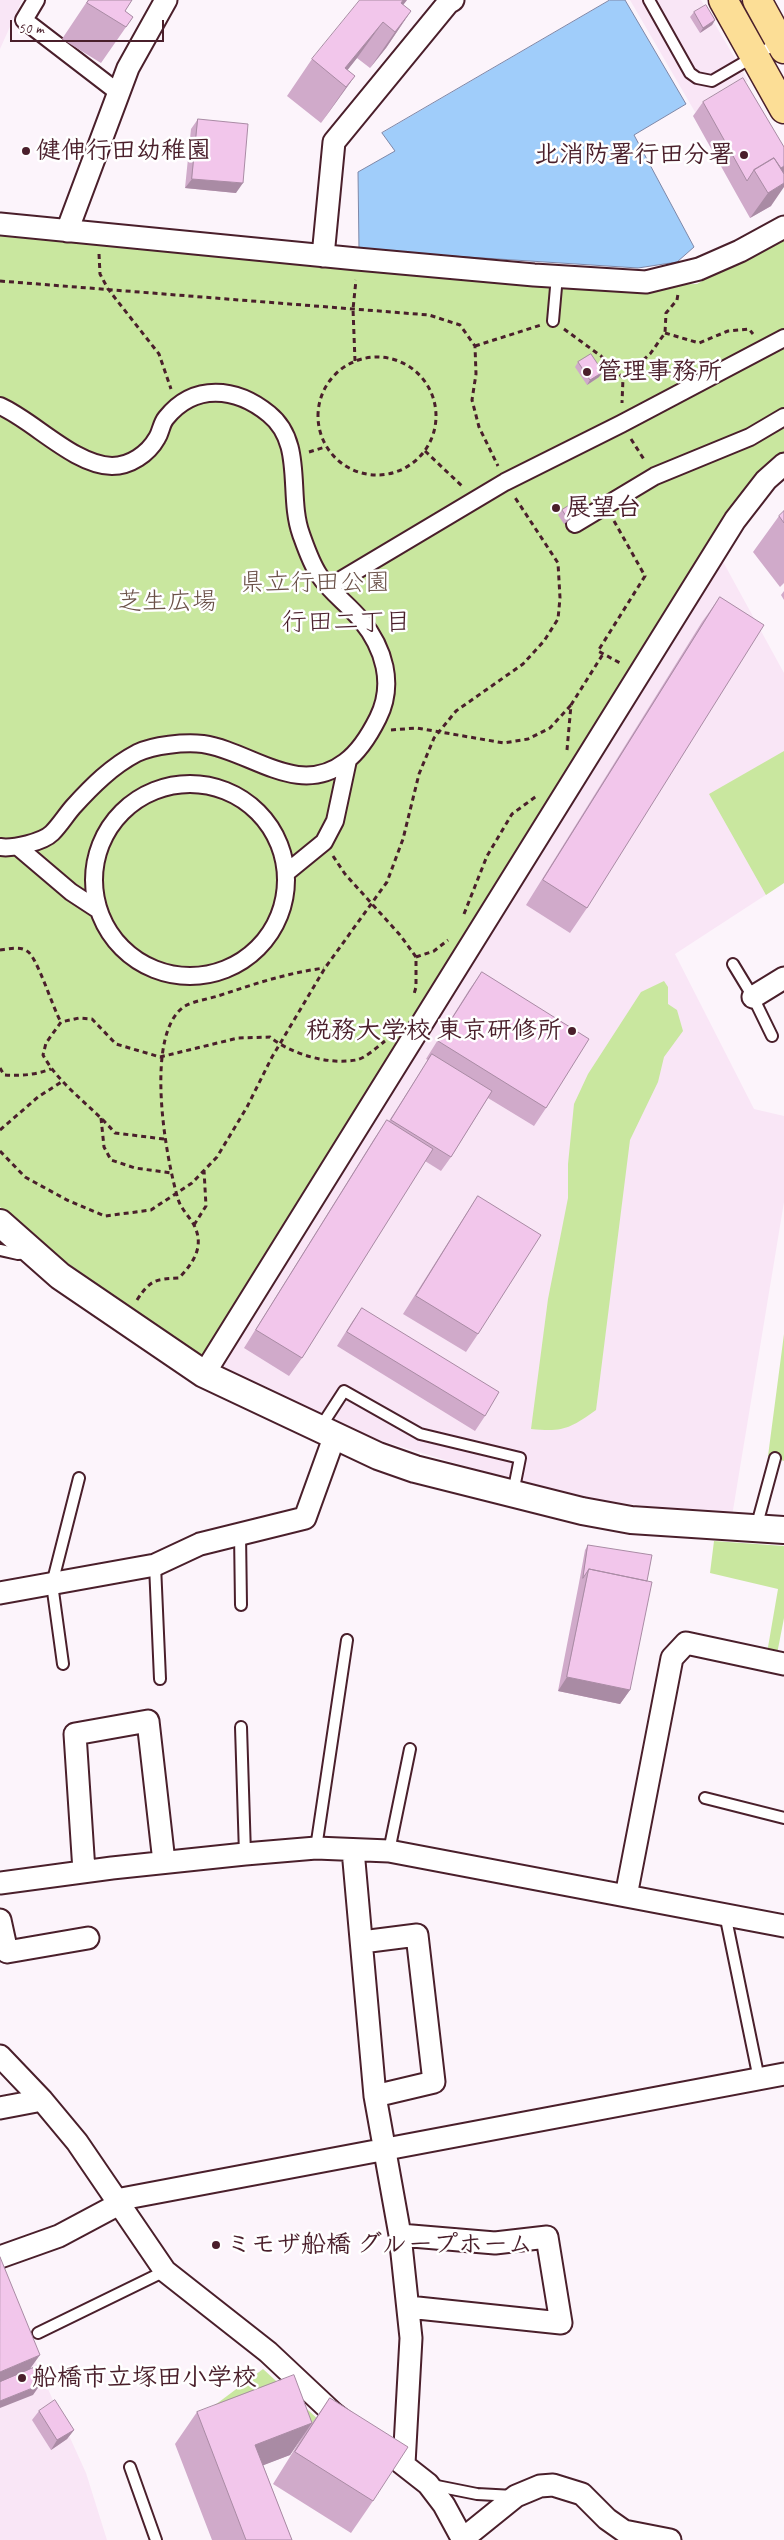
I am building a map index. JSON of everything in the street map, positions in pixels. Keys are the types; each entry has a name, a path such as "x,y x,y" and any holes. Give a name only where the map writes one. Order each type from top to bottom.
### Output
{"main road":[{"path":"723,0 784,109"},
{"path":"757,0 782,45"}],"street":[{"path":"36,0 24,20 119,93"},
{"path":"67,231 128,68 166,0"},
{"path":"323,256 334,142 448,3 453,0"},
{"path":"0,224 323,256 646,282 699,269 740,251 784,227"},
{"path":"329,587 506,482 784,338"},
{"path":"0,406 77,455 109,466 128,465 144,453 158,438 164,420 181,402 196,395 226,392 246,398 271,415 286,437 291,451 294,498 299,531 319,576 361,620 378,646 386,665 387,687 382,711 370,734 348,760 333,770 310,776 284,774 229,752 202,744 166,746 139,752 104,775 72,808 50,835 18,847 0,847"},
{"path":"575,524 655,476 750,436 784,417"},
{"path":"204,1374 735,520 766,480 784,464"},
{"path":"286,873 324,842 335,821 348,760"},
{"path":"199,783 236,794 264,817 284,851 286,873 288,890 276,925 252,954 219,973 182,978 144,966 113,944 97,909 93,869 104,834 129,804 162,787 199,783"},
{"path":"18,847 71,892 97,909"},
{"path":"753,997 784,978"},
{"path":"0,1223 60,1276 204,1374 378,1456 415,1469 582,1512 631,1520 784,1530"},
{"path":"0,1593 155,1565 200,1544 305,1518 327,1432"},
{"path":"626,1896 672,1658 686,1643 784,1664"},
{"path":"84,1871 75,1734 148,1721 164,1862"},
{"path":"0,1883 164,1862 316,1848 389,1851 784,1926"},
{"path":"353,1850 375,2096 400,2234 411,2338 404,2464"},
{"path":"0,1920 7,1952 88,1938"},
{"path":"362,1942 417,1935 434,2082 375,2096"},
{"path":"0,2056 42,2100 77,2142 165,2271 268,2352 332,2413 404,2464 428,2484 464,2539 516,2496 540,2486 553,2485 582,2494 607,2519 624,2531 670,2540"},
{"path":"0,2257 59,2236 117,2202 784,2074"},
{"path":"0,2108 42,2100"},
{"path":"400,2234 495,2243 547,2238 561,2323 408,2307"}],"lane":[{"path":"649,0 690,73 697,78 712,81 754,56 782,45"},
{"path":"553,322 556,276"},
{"path":"733,964 753,997 772,1036"},
{"path":"0,1250 18,1254 32,1252"},
{"path":"327,1432 344,1391 420,1434 520,1458 513,1494"},
{"path":"756,1529 776,1458"},
{"path":"63,1664 52,1584 78,1478"},
{"path":"240,1533 241,1605"},
{"path":"155,1565 160,1679"},
{"path":"316,1848 347,1640"},
{"path":"242,1727 245,1854"},
{"path":"389,1851 410,1749"},
{"path":"704,1798 784,1818"},
{"path":"725,1914 759,2079"},
{"path":"38,2333 165,2271"},
{"path":"130,2467 156,2540"},
{"path":"428,2484 478,2494 516,2496"}],"path":[{"path":"98,234 100,274 108,289 159,354 177,406"},
{"path":"355,361 353,309 357,259"},
{"path":"622,378 650,354 665,333 666,313 677,300 679,274"},
{"path":"0,281 429,315 460,325 475,346 476,374 472,400 480,427 506,482 558,564 560,598 558,619 544,641 523,664 456,711 434,738 419,774 403,839 387,882 325,968 279,1045 247,1107 216,1157 192,1183 151,1210 105,1216 67,1200 25,1177 0,1151"},
{"path":"475,346 553,322 601,356 622,378 621,424 655,476"},
{"path":"665,333 699,343 728,331 749,330 766,347"},
{"path":"368,357 391,358 412,367 428,385 436,407 435,430 425,451 408,467 386,475 362,474 341,464 325,447 317,425 318,402 328,381 346,365 355,361 368,357"},
{"path":"425,451 476,500"},
{"path":"606,507 645,576 598,651 640,674"},
{"path":"370,734 398,728 417,728 504,743 528,739 550,728 571,705 602,654"},
{"path":"566,758 571,705"},
{"path":"463,917 487,856 512,814 543,792"},
{"path":"326,836 335,860 416,956 416,987 414,996"},
{"path":"416,956 434,951 452,938"},
{"path":"0,950 13,948 28,950 36,961 46,993 61,1022"},
{"path":"123,1320 148,1283 163,1278 179,1278 194,1263 199,1242 194,1225 180,1205 164,1139 160,1056 172,1022 185,1007 288,973 325,968"},
{"path":"164,1139 115,1133 100,1116 51,1070 43,1056 46,1044 61,1022 79,1018 92,1019 116,1044 160,1056 238,1038 270,1037 279,1045 314,1057 342,1061 358,1060 389,1038"},
{"path":"0,1068 4,1075 20,1076 36,1075 51,1070"},
{"path":"0,1130 38,1097 63,1081"},
{"path":"100,1116 104,1146 111,1160 135,1168 171,1173"},
{"path":"194,1225 206,1206 204,1170"}],"shaded area":[{"path":"0,0 22,0 0,49"},
{"path":"630,0 701,0 748,81 695,112"},
{"name":"税務大学校 東京研修所","path":"721,558 784,673 784,883 675,954 754,1109 784,1116 784,1202 732,1516 587,1499 475,1469 379,1440 317,1415 221,1367"},
{"name":"船橋市立塚田小学校","path":"0,2283 86,2473 107,2540 0,2540"}],"green space":[{"name":"県立行田公園","path":"784,233 784,456 203,1359 52,1252 0,1207 0,236 553,288 697,284"},
{"path":"784,751 784,883 766,895 709,794"},
{"path":"664,981 668,987 668,1004 677,1010 683,1031 664,1057 658,1082 630,1140 596,1410 566,1428 551,1430 531,1429 548,1299 568,1198 568,1164 574,1104 588,1074 641,992"},
{"path":"784,1334 784,1461 768,1456"},
{"path":"714,1541 784,1546 784,1618 777,1654 767,1653 778,1589 710,1573"},
{"path":"263,2369 320,2421 297,2428 211,2408"}],"water":[{"path":"610,0 625,0 686,104 634,135 694,247 677,262 638,268 359,250 358,172 395,151 382,133"}],"building":[{"path":"89,0 132,0 125,11 133,17 126,27 87,3"},
{"path":"360,0 403,0 401,3 411,11 395,32 383,22 345,68 355,76 346,87 312,59"},
{"path":"706,5 715,20 703,28 694,12"},
{"path":"743,78 784,147 784,166 781,168 774,158 754,170 747,181 703,102"},
{"path":"198,119 248,124 243,183 192,179"},
{"path":"774,158 784,174 784,183 768,193 754,170"},
{"path":"591,354 603,372 590,380 578,362"},
{"path":"570,505 576,513 568,519 562,510"},
{"path":"784,511 784,523 779,516"},
{"path":"720,597 764,625 587,908 543,880"},
{"path":"482,972 589,1039 546,1108 438,1041"},
{"path":"432,1054 492,1091 451,1157 391,1120"},
{"path":"387,1120 433,1149 302,1358 256,1330"},
{"path":"478,1196 541,1235 478,1334 416,1296"},
{"path":"362,1308 499,1392 485,1416 347,1332"},
{"path":"588,1545 652,1555 647,1581 589,1569 583,1578"},
{"path":"589,1569 652,1582 630,1690 567,1677"},
{"path":"0,2257 40,2355 0,2372"},
{"path":"33,2368 40,2385 0,2401 0,2382"},
{"path":"294,2375 312,2423 255,2445 292,2540 246,2540 197,2412"},
{"path":"330,2398 408,2447 373,2501 295,2452"},
{"path":"55,2400 74,2430 57,2440 39,2411"}],"place":[{"name":"健伸行田幼稚園","path":"26,151"},
{"name":"北消防署行田分署","path":"744,155"},
{"name":"管理事務所","path":"587,372"},
{"name":"展望台","path":"556,508"},
{"name":"税務大学校 東京研修所","path":"572,1031"},
{"name":"ミモザ船橋 グループホーム","path":"216,2245"},
{"name":"船橋市立塚田小学校","path":"22,2378"}],"district":[{"name":"行田二丁目","path":"346,623"}],"park label":[{"name":"芝生広場","path":"167,602"}]}
